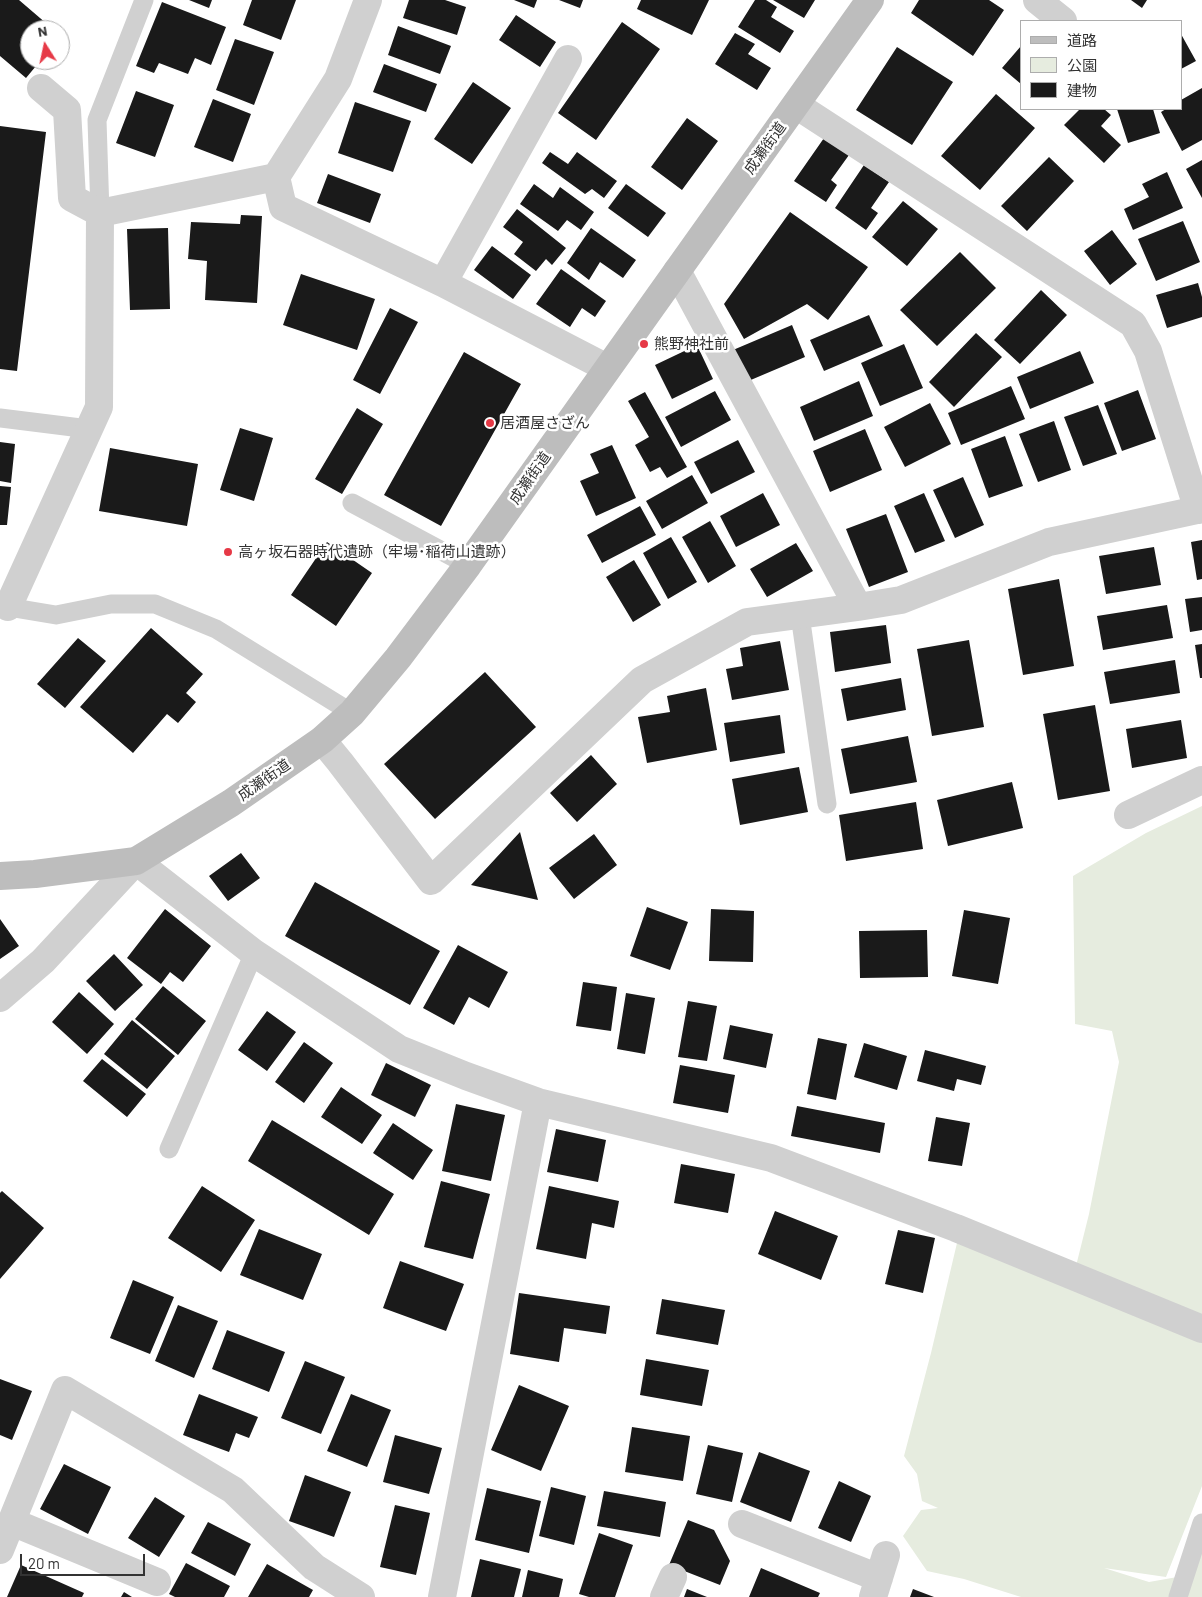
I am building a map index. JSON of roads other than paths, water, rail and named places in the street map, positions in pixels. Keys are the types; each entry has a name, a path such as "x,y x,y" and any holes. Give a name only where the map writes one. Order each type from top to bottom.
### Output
{"main road":[{"name":"成瀬街道","path":"136,861 231,803 322,740 352,713 398,658 468,564 870,0"},
{"path":"0,876 35,874 136,861"}],"street":[{"path":"368,0 338,79 276,176 283,207 443,283 607,368"},
{"path":"1037,0 1062,20"},
{"path":"443,283 568,59"},
{"path":"41,88 67,110 72,198 100,213 276,176"},
{"path":"322,740 431,881 642,680 747,622 901,600 1049,542 1200,510 1148,352 1133,324 796,105"},
{"path":"3,610 99,408 100,213"},
{"path":"677,271 858,607"},
{"path":"1128,815 1202,780"},
{"path":"0,998 43,961 136,861 254,953 399,1049 538,1102 770,1158 956,1228 1202,1329"},
{"path":"442,1597 538,1102"},
{"path":"0,1550 10,1508 65,1390 233,1490 314,1567 361,1597"},
{"path":"10,1508 157,1582"},
{"path":"742,1524 879,1577"}],"lane":[{"path":"100,213 97,120 144,0"},
{"path":"0,418 89,429"},
{"path":"352,503 468,564"},
{"path":"3,610 56,615 111,604 154,604 216,629 352,713"},
{"path":"800,615 827,804"},
{"path":"169,1149 254,953"},
{"path":"1178,1597 1202,1523"}],"place":[{"name":"熊野神社前","path":"644,344"},
{"name":"居酒屋さざん","path":"490,423"},
{"name":"高ヶ坂石器時代遺跡（牢場･稲荷山遺跡）","path":"228,552"}]}
